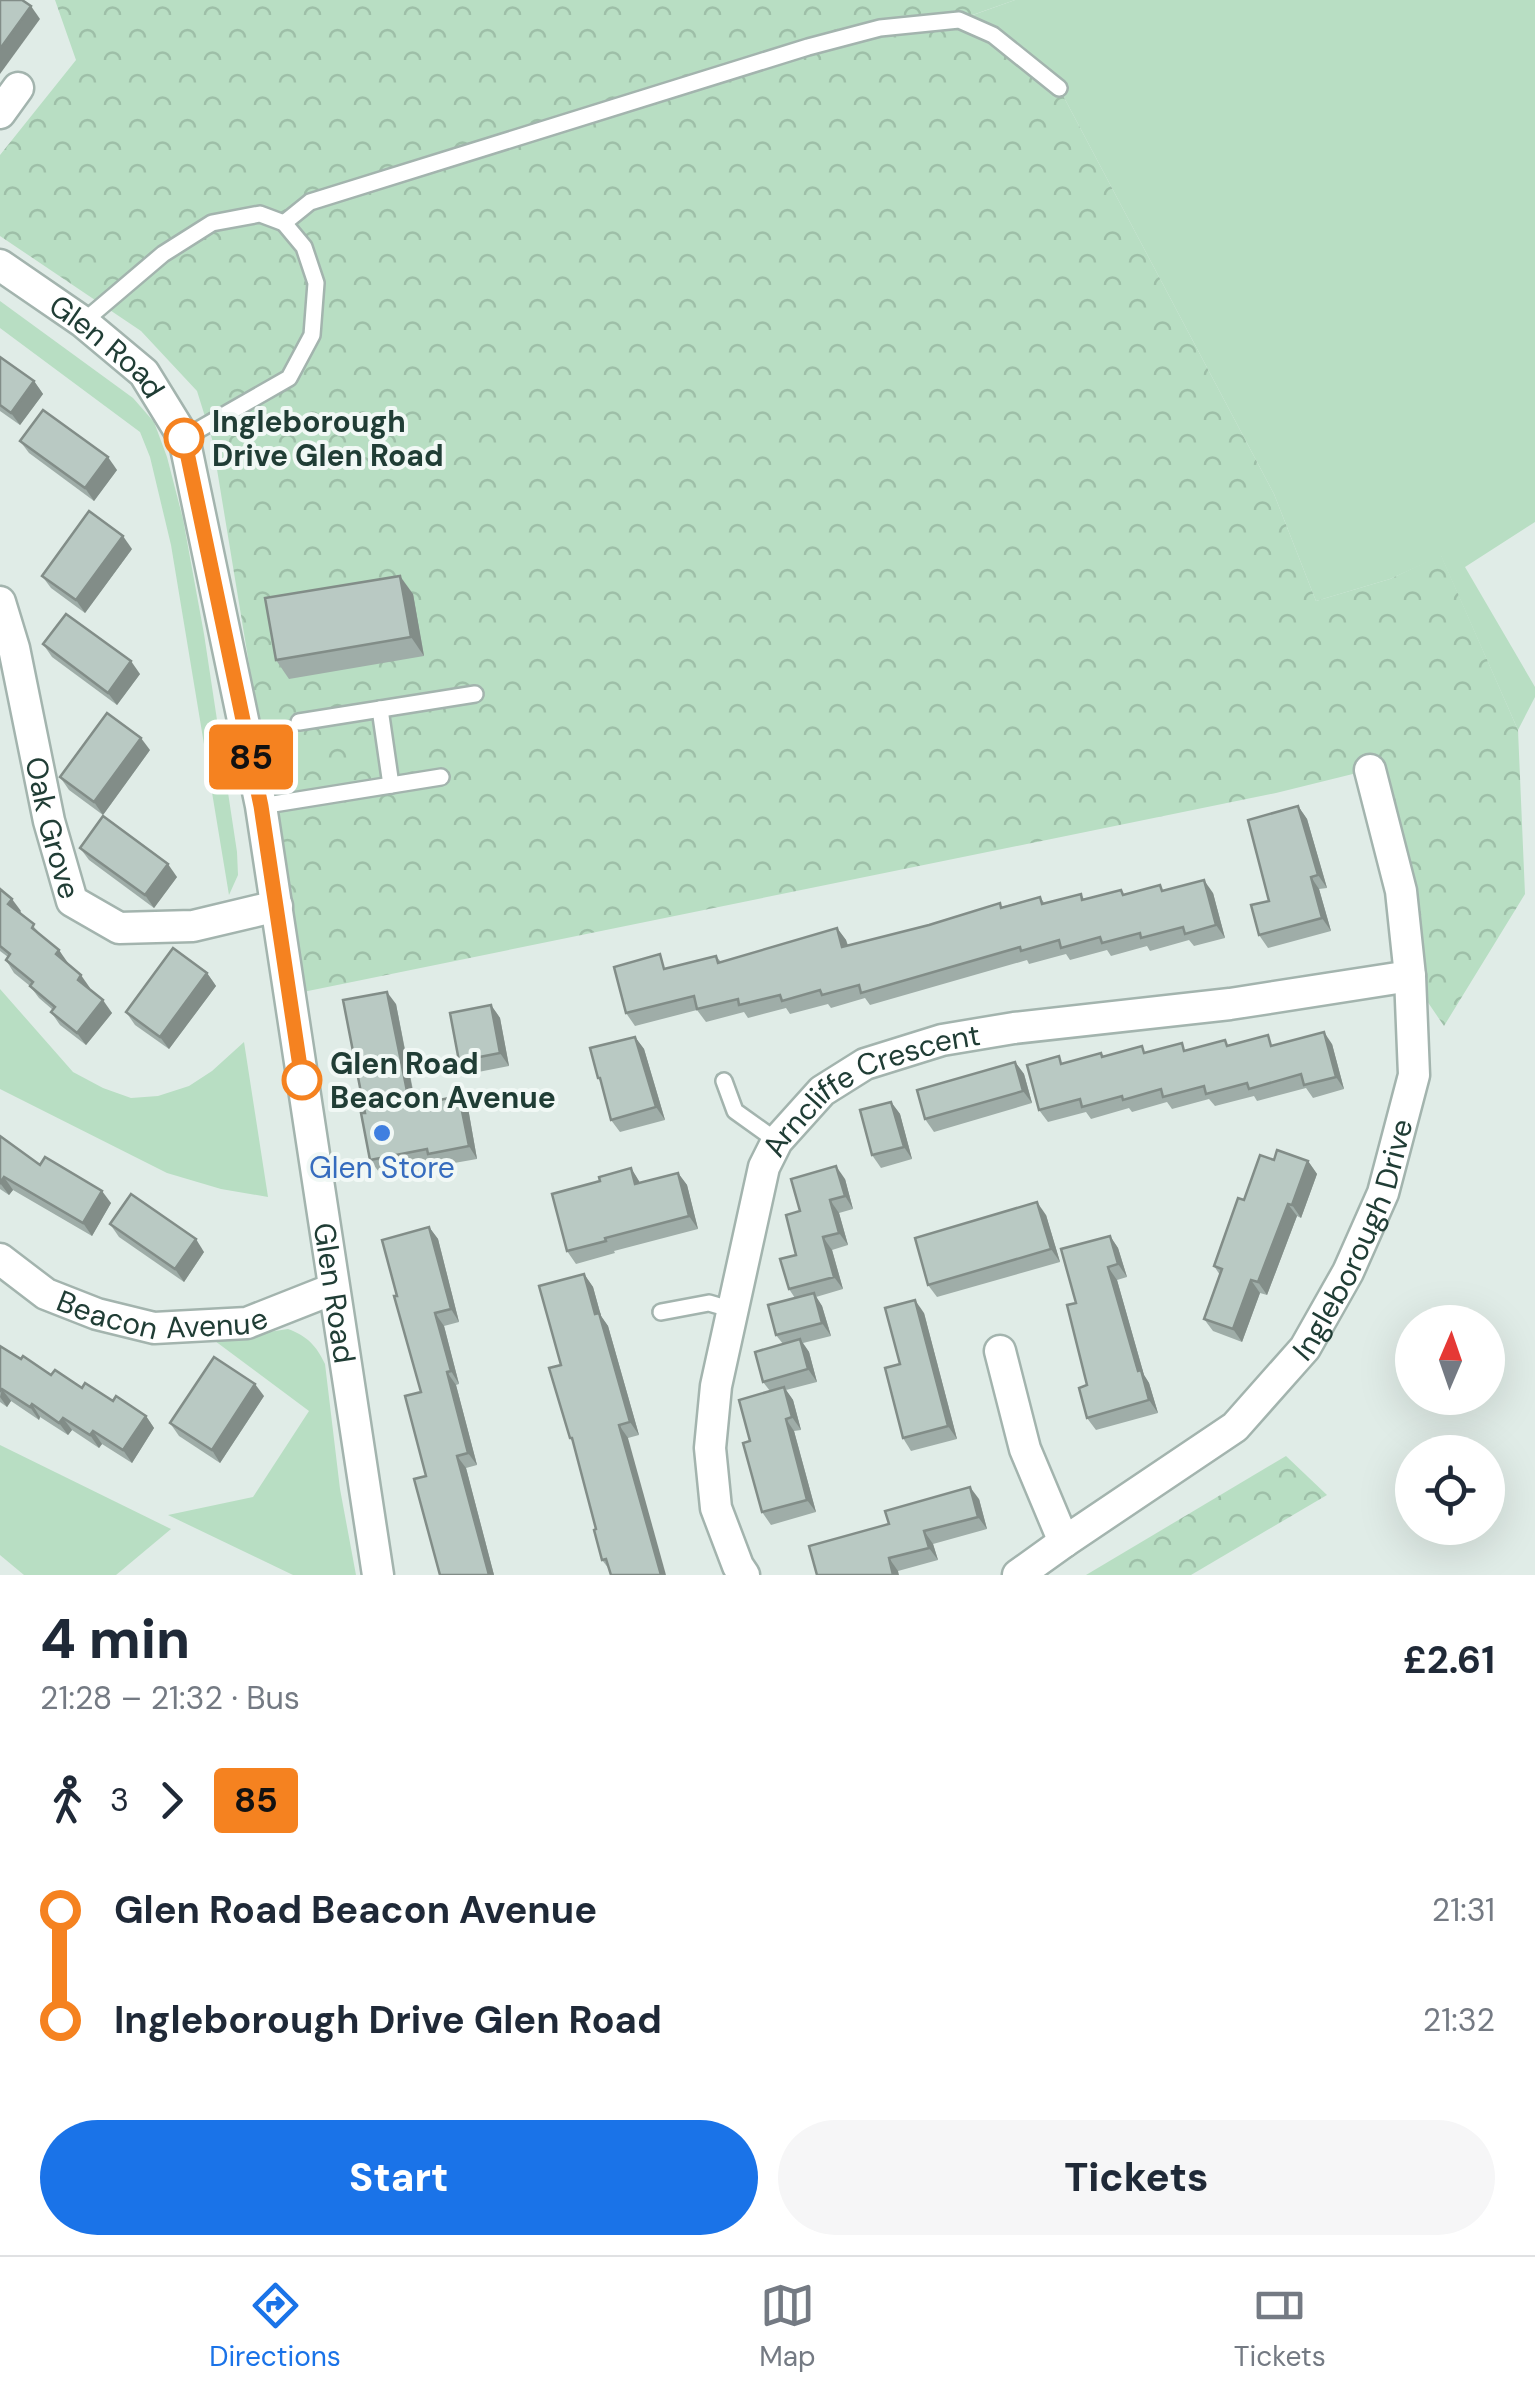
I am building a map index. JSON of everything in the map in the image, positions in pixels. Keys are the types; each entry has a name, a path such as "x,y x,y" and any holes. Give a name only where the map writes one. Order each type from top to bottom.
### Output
{"street":[{"path":"0,113 18,88"},
{"name":"Glen Road","path":"0,265 83,322 144,374 184,438 261,806 378,1575"},
{"name":"Oak Grove","path":"0,602 14,648 49,820 72,901 120,928 193,926 277,906"},
{"name":"Ingleborough Drive","path":"1018,1575 1235,1427 1305,1348 1348,1272 1383,1193 1414,1076 1402,891 1370,770"},
{"name":"Arncliffe Crescent","path":"744,1575 716,1508 710,1448 716,1386 764,1167 776,1141 822,1091 865,1064 942,1040 1230,1004 1410,976"},
{"name":"Beacon Avenue","path":"0,1259 46,1294 98,1314 154,1328 247,1323 333,1289"},
{"path":"1000,1351 1025,1449 1064,1542"}],"lane":[{"path":"284,222 310,202 880,28 959,20 994,35 1058,88"},
{"path":"83,322 163,254 212,223 260,214 284,222 304,247 316,283 312,334 289,378 184,438"},
{"path":"298,722 475,694"},
{"path":"380,709 391,785"},
{"path":"261,806 441,777"},
{"path":"724,1081 734,1112 776,1141"},
{"path":"661,1312 708,1302 733,1310"}],"green space":[{"path":"55,0 1015,0 961,19 1059,88 1274,494 1316,601 1390,579 1441,555 1518,730 1525,894 1444,1026 1410,976 1369,770 1276,793 303,992 212,439 197,391 141,331 0,236 0,155 76,60"},
{"path":"1015,0 1535,0 1535,522 1465,567 1535,687 1535,697 1518,730 1441,556 1390,579 1316,601 1274,494 1059,88 959,20"},
{"path":"0,301 133,398 154,422 183,519 204,634 237,852 238,875 229,895 171,545 150,457 140,432 0,328"},
{"path":"0,989 73,1072 131,1098 158,1096 189,1086 244,1042 268,1197 221,1189 167,1173 0,1089"},
{"path":"288,1329 310,1342 325,1364 340,1489 356,1575 293,1575 168,1515 253,1497 309,1411 211,1338"},
{"path":"0,1445 171,1529 116,1575 24,1575 0,1555"},
{"path":"1286,1456 1327,1495 1191,1575 1086,1575"}],"building":[{"path":"0,0 22,0 31,6 0,49"},
{"path":"0,357 34,381 11,413 0,405"},
{"path":"43,410 108,457 85,488 20,441"},
{"path":"89,511 123,536 76,600 42,576"},
{"path":"400,576 411,637 276,660 265,598"},
{"path":"66,614 131,661 108,693 43,644"},
{"path":"107,713 141,738 94,802 60,777"},
{"path":"1298,806 1318,875 1311,877 1322,918 1259,935 1251,905 1269,901 1248,820"},
{"path":"103,816 168,864 145,895 80,848"},
{"path":"1204,880 1216,925 1185,934 1183,927 1102,943 1100,937 1061,948 1059,940 1021,951 1020,947 861,993 859,985 822,995 820,990 782,1001 780,995 739,1005 738,999 697,1009 694,996 626,1013 614,967 660,954 664,969 716,956 718,963 837,928 842,947 1000,903 1001,908 1040,897 1042,904 1081,894 1082,900 1160,885 1162,891"},
{"path":"0,889 12,899 8,904 34,924 32,928 81,975 78,980 103,1000 77,1033 51,1012 55,1007 30,986 33,982 6,960 10,954 0,946"},
{"path":"173,948 207,973 160,1037 126,1012"},
{"path":"387,992 410,1106 459,1096 469,1146 370,1160 343,1000"},
{"path":"491,1005 500,1053 459,1061 450,1013"},
{"path":"1324,1032 1336,1077 1304,1085 1301,1074 1249,1089 1247,1083 1206,1094 1204,1086 1163,1097 1161,1089 1123,1100 1122,1096 1082,1107 1080,1099 1039,1110 1027,1065 1059,1056 1061,1064 1142,1046 1144,1053 1182,1043 1184,1051 1225,1040 1227,1046 1268,1035 1271,1046"},
{"path":"635,1037 656,1107 611,1120 590,1048"},
{"path":"1015,1062 1023,1091 925,1119 917,1090"},
{"path":"891,1102 904,1147 872,1155 860,1110"},
{"path":"0,1136 40,1165 45,1157 102,1191 83,1223 4,1177 0,1183"},
{"path":"1277,1150 1308,1161 1258,1282 1251,1280 1233,1329 1204,1319 1222,1269 1214,1266 1238,1198 1244,1200 1260,1155 1274,1160"},
{"path":"836,1166 845,1196 830,1200 839,1233 823,1237 834,1277 789,1289 780,1259 796,1255 786,1215 800,1211 791,1179"},
{"path":"631,1168 635,1184 678,1173 689,1216 567,1251 552,1194"},
{"path":"131,1194 196,1239 175,1269 110,1224"},
{"path":"1037,1202 1051,1249 928,1285 915,1238"},
{"path":"429,1227 451,1309 435,1313 468,1453 457,1456 489,1575 440,1575 414,1479 426,1476 405,1396 421,1392 382,1240"},
{"path":"1110,1236 1118,1264 1108,1267 1149,1400 1087,1418 1079,1388 1087,1385 1067,1305 1076,1303 1061,1249"},
{"path":"584,1274 630,1422 619,1425 661,1575 611,1575 606,1559 602,1560 572,1438 549,1368 561,1365 539,1286"},
{"path":"814,1293 822,1323 776,1335 768,1305"},
{"path":"915,1300 948,1426 903,1438 885,1368 900,1364 885,1308"},
{"path":"800,1339 808,1369 763,1382 755,1352"},
{"path":"0,1346 51,1375 55,1370 82,1388 85,1383 113,1401 116,1396 146,1416 123,1450 63,1418 59,1423 32,1404 30,1407 0,1391"},
{"path":"214,1357 255,1384 212,1450 170,1423"},
{"path":"784,1387 792,1417 786,1419 807,1500 762,1512 743,1443 750,1441 739,1400"},
{"path":"970,1487 978,1517 924,1531 929,1548 889,1558 893,1575 817,1575 809,1546 889,1524 885,1511"}],"bus line":[{"name":"85","path":"184,438 261,806 302,1080"}],"place":[{"name":"Ingleborough Drive Glen Road","path":"184,438"},
{"name":"Glen Road Beacon Avenue","path":"302,1080"},
{"name":"Glen Store","path":"382,1133"}]}
